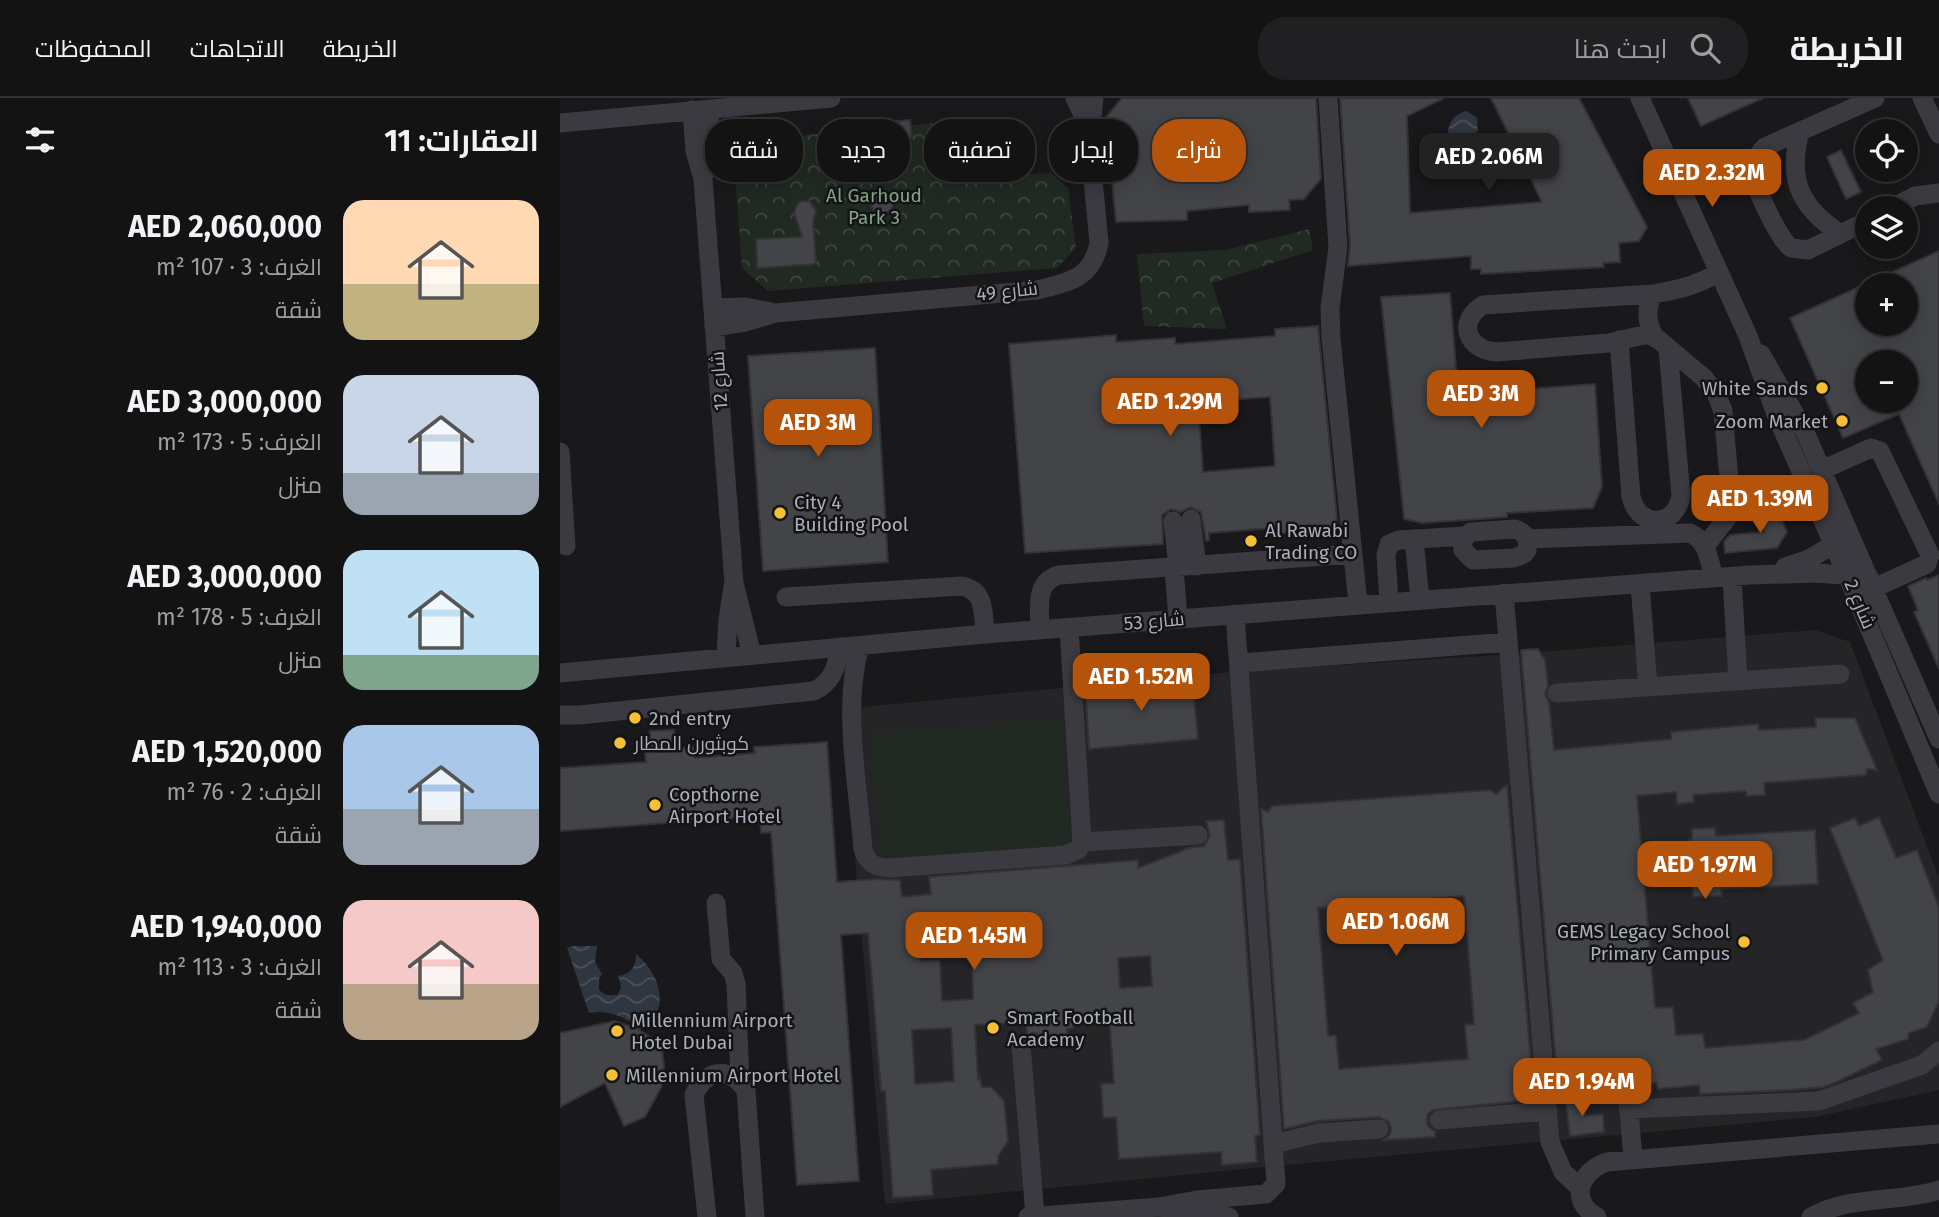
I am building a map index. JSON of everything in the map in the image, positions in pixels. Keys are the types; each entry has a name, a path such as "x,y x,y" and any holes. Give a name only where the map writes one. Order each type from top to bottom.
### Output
{"street":[{"path":"560,123 831,98"},
{"name":"شارع 49","path":"1075,98 1085,119"},
{"name":"شارع 49","path":"1091,119 1094,98"},
{"path":"1328,98 1338,247 1330,308 1331,338 1358,604"},
{"name":"شارع 2","path":"1640,98 1748,336 1777,417 1835,546 1939,794"},
{"path":"1855,227 1808,250 1791,248 1779,236 1755,182 1754,163 1758,154 1774,142 1875,98"},
{"path":"1922,98 1939,134"},
{"name":"شارع 12","path":"701,110 710,135 703,179 734,583 752,655"},
{"path":"1800,132 1795,151 1794,172 1799,191 1809,209 1823,223 1841,234"},
{"name":"شارع 49","path":"714,317 745,322 776,313 1037,290 1071,281 1082,275 1096,258 1099,243 1093,182"},
{"path":"1915,196 1939,193"},
{"path":"1654,336 1641,335 1572,346 1487,351 1478,347 1471,339 1468,329 1469,319 1483,305 1653,294 1679,289 1719,272"},
{"path":"1653,294 1648,319 1654,336 1711,385 1723,411 1731,510 1724,524 1705,546"},
{"name":"شارع 2","path":"1748,336 1793,407 1939,738"},
{"path":"1619,340 1631,497 1639,514 1657,520 1674,513 1681,495 1668,349"},
{"path":"1822,470 1871,448 1880,451 1930,555 1923,567 1872,582"},
{"path":"560,452 566,546"},
{"path":"1178,619 1176,521 1179,567"},
{"path":"1515,528 1523,532 1527,539 1527,550 1519,557 1480,561 1473,560 1463,550 1462,542 1471,532 1515,528"},
{"path":"1527,539 1684,532 1696,536 1732,577 1738,681"},
{"name":"شارع 53","path":"1732,577 1809,559 1835,546 1851,534"},
{"path":"1389,602 1386,549 1394,541 1466,536"},
{"path":"1414,539 1420,600"},
{"path":"1040,630 1040,591 1044,583 1051,578 1353,554"},
{"name":"شارع 53","path":"560,673 985,634 1732,577 1847,575 1872,582"},
{"name":"شارع 12","path":"726,656 734,583"},
{"path":"1640,584 1648,687"},
{"path":"786,597 970,587 982,603 985,634"},
{"path":"1504,593 1550,1142 1557,1162 1571,1181 1580,1188"},
{"path":"1028,1217 1159,1208 1196,1200 1266,1194 1276,1184 1235,614"},
{"path":"850,647 853,668 851,704 863,849 872,864 890,868 1066,855 1079,849 1082,842 1069,628"},
{"path":"1239,663 1508,642"},
{"path":"560,715 814,691 824,687 850,647"},
{"path":"1557,693 1840,674"},
{"path":"1082,842 1198,835"},
{"path":"716,903 721,959 733,973 736,984 740,1080 749,1101 755,1217"},
{"path":"1021,1045 1035,1216"},
{"path":"1628,1110 1819,1101 1922,1065 1939,1051"},
{"path":"707,1217 694,1095 699,1084 718,1073 740,1080"},
{"path":"1632,1082 1628,1110 1633,1158"},
{"path":"1439,1120 1548,1111"},
{"path":"1274,1144 1319,1133 1378,1129"},
{"path":"1597,1217 1590,1213 1582,1202 1580,1188 1585,1176 1594,1166 1607,1161 1939,1134"},
{"path":"1811,1217 1839,1205 1939,1190"},
{"path":"1159,1208 1229,1217"}],"shaded area":[{"path":"1815,630 1850,642 1939,878 1939,1090 1815,1117 885,1204 842,709 1231,672 1514,654"}],"green space":[{"name":"Al Garhoud Park 3","path":"924,124 924,182 1035,182 1035,174 1049,173 1049,182 1061,182 1068,188 1076,248 1057,268 768,291 742,268 736,182 803,182 803,135 817,134 817,182 910,182 910,125"},
{"path":"1309,229 1313,250 1212,283 1227,329 1144,326 1137,254 1226,250"},
{"path":"1061,719 1071,847 882,862 872,734"}],"water":[{"path":"1467,111 1477,118 1478,131 1466,141 1467,151 1458,157 1450,152 1449,127 1455,117"},
{"path":"597,946 595,962 602,974 599,990 606,995 617,995 621,986 618,976 632,969 636,954 645,963 652,972 660,993 656,1014 649,1023 638,1031 631,1028 633,1024 617,1015 589,1013 567,948"}],"building":[{"path":"1122,98 1316,98 1321,179 1304,199 1289,200 1290,210 1249,212 1249,205 1187,211 1187,220 1116,222 1112,182 1138,182 1138,119 1106,117"},
{"path":"1340,98 1444,98 1407,116 1410,213 1542,202 1491,98 1579,98 1647,227 1639,241 1619,243 1620,262 1603,263 1604,267 1481,274 1481,269 1471,269 1471,256 1348,266 1350,246"},
{"path":"1688,98 1763,98 1701,126"},
{"path":"1841,150 1861,192 1846,199 1827,157"},
{"path":"882,192 890,195 893,203 890,211 882,214 874,211 871,203 874,195"},
{"path":"799,202 810,202 816,211 813,221 816,264 757,268 756,239 802,237 794,212"},
{"path":"1939,251 1939,504 1899,414 1843,438 1790,318 1855,289 1855,336 1918,336 1918,273 1890,273"},
{"path":"1450,293 1458,394 1595,384 1602,487 1593,508 1507,513 1507,517 1422,523 1404,519 1381,297"},
{"path":"1318,326 1338,529 1273,534 1273,528 1209,533 1209,540 1206,541 1201,512 1190,507 1181,512 1171,509 1162,515 1163,544 1025,553 1009,344 1116,335 1116,342 1175,338 1175,344 1275,336 1275,329","holes":["1270,397 1275,466 1203,472 1198,402"]},
{"path":"875,348 888,562 763,571 748,356"},
{"path":"1776,506 1787,532 1777,548 1725,553 1724,542 1730,535 1764,532 1758,515"},
{"path":"1939,575 1939,669 1914,612 1918,610 1908,586"},
{"path":"1538,649 1545,660 1548,686 1545,694 1549,702 1554,750 1671,739 1671,732 1758,724 1759,730 1816,727 1815,718 1855,718 1877,770 1867,769 1866,775 1764,783 1765,795 1746,796 1746,791 1693,795 1694,802 1677,804 1676,792 1637,796 1655,1008 1673,1007 1676,1035 1703,1034 1705,1048 1804,1040 1859,1013 1853,1003 1873,992 1868,970 1883,960 1830,828 1855,818 1859,826 1879,817 1896,858 1917,850 1939,908 1939,1001 1927,1027 1909,1033 1908,1039 1876,1049 1882,1060 1823,1087 1700,1094 1699,1085 1658,1089 1656,1082 1644,1086 1641,1074 1635,1070 1628,1071 1628,1060 1563,1065 1562,1060 1556,1065 1521,650"},
{"path":"1192,676 1198,739 1089,749 1085,687"},
{"path":"674,730 675,749 693,747 695,758 755,753 754,747 827,742 837,882 900,880 902,897 931,894 929,877 1138,860 1138,868 1189,848 1204,846 1210,835 1206,821 1224,820 1228,860 1240,859 1260,1135 1255,1136 1257,1162 1222,1165 1221,1152 1119,1159 1116,1117 1103,1118 1101,1084 1114,1083 1109,1016 1073,1018 1073,1028 1067,1029 1068,1046 1038,1047 1037,1033 1027,1034 1026,1022 975,1025 978,1079 980,1078 982,1087 991,1087 1004,1101 1008,1141 998,1156 998,1164 931,1170 933,1195 893,1198 868,933 841,935 859,1181 797,1185 771,832 761,833 760,816 560,831 560,768 646,762 644,746 650,746 650,731","holes":["995,927 998,957 972,959 973,999 942,1001 940,960 921,961 919,933","1150,956 1152,986 1120,988 1118,958","951,1028 954,1081 915,1084 912,1030"]},
{"path":"1507,785 1533,1085 1519,1101 1433,1110 1428,1114 1427,1122 1435,1131 1435,1137 1384,1140 1390,1135 1391,1128 1389,1122 1379,1117 1318,1121 1284,1129 1261,809 1268,812 1272,806 1490,790 1496,794","holes":["1464,896 1474,1024 1465,1025 1468,1059 1339,1069 1336,1035 1328,1036 1318,908"]},
{"path":"1715,828 1716,836 1815,830 1818,884 1721,889 1722,896 1693,897 1689,839 1692,839 1692,829"},
{"name":"Millennium Airport Hotel","path":"614,1021 636,1028 655,1040 662,1050 664,1066 662,1086 645,1117 624,1126 605,1083 560,1107 560,1033"},
{"path":"1584,1095 1585,1116 1603,1114 1604,1132 1570,1136 1565,1096"}],"place":[{"name":"White Sands","path":"1822,388"},
{"name":"Zoom Market","path":"1842,421"},
{"name":"City 4 Building Pool","path":"780,513"},
{"name":"Al Rawabi Trading CO","path":"1251,541"},
{"name":"2nd entry","path":"635,718"},
{"name":"كوبثورن المطار","path":"620,743"},
{"name":"Copthorne Airport Hotel","path":"655,805"},
{"name":"GEMS Legacy School Primary Campus","path":"1744,942"},
{"name":"Smart Football Academy","path":"993,1028"},
{"name":"Millennium Airport Hotel Dubai","path":"617,1031"},
{"name":"Millennium Airport Hotel","path":"612,1075"}]}
